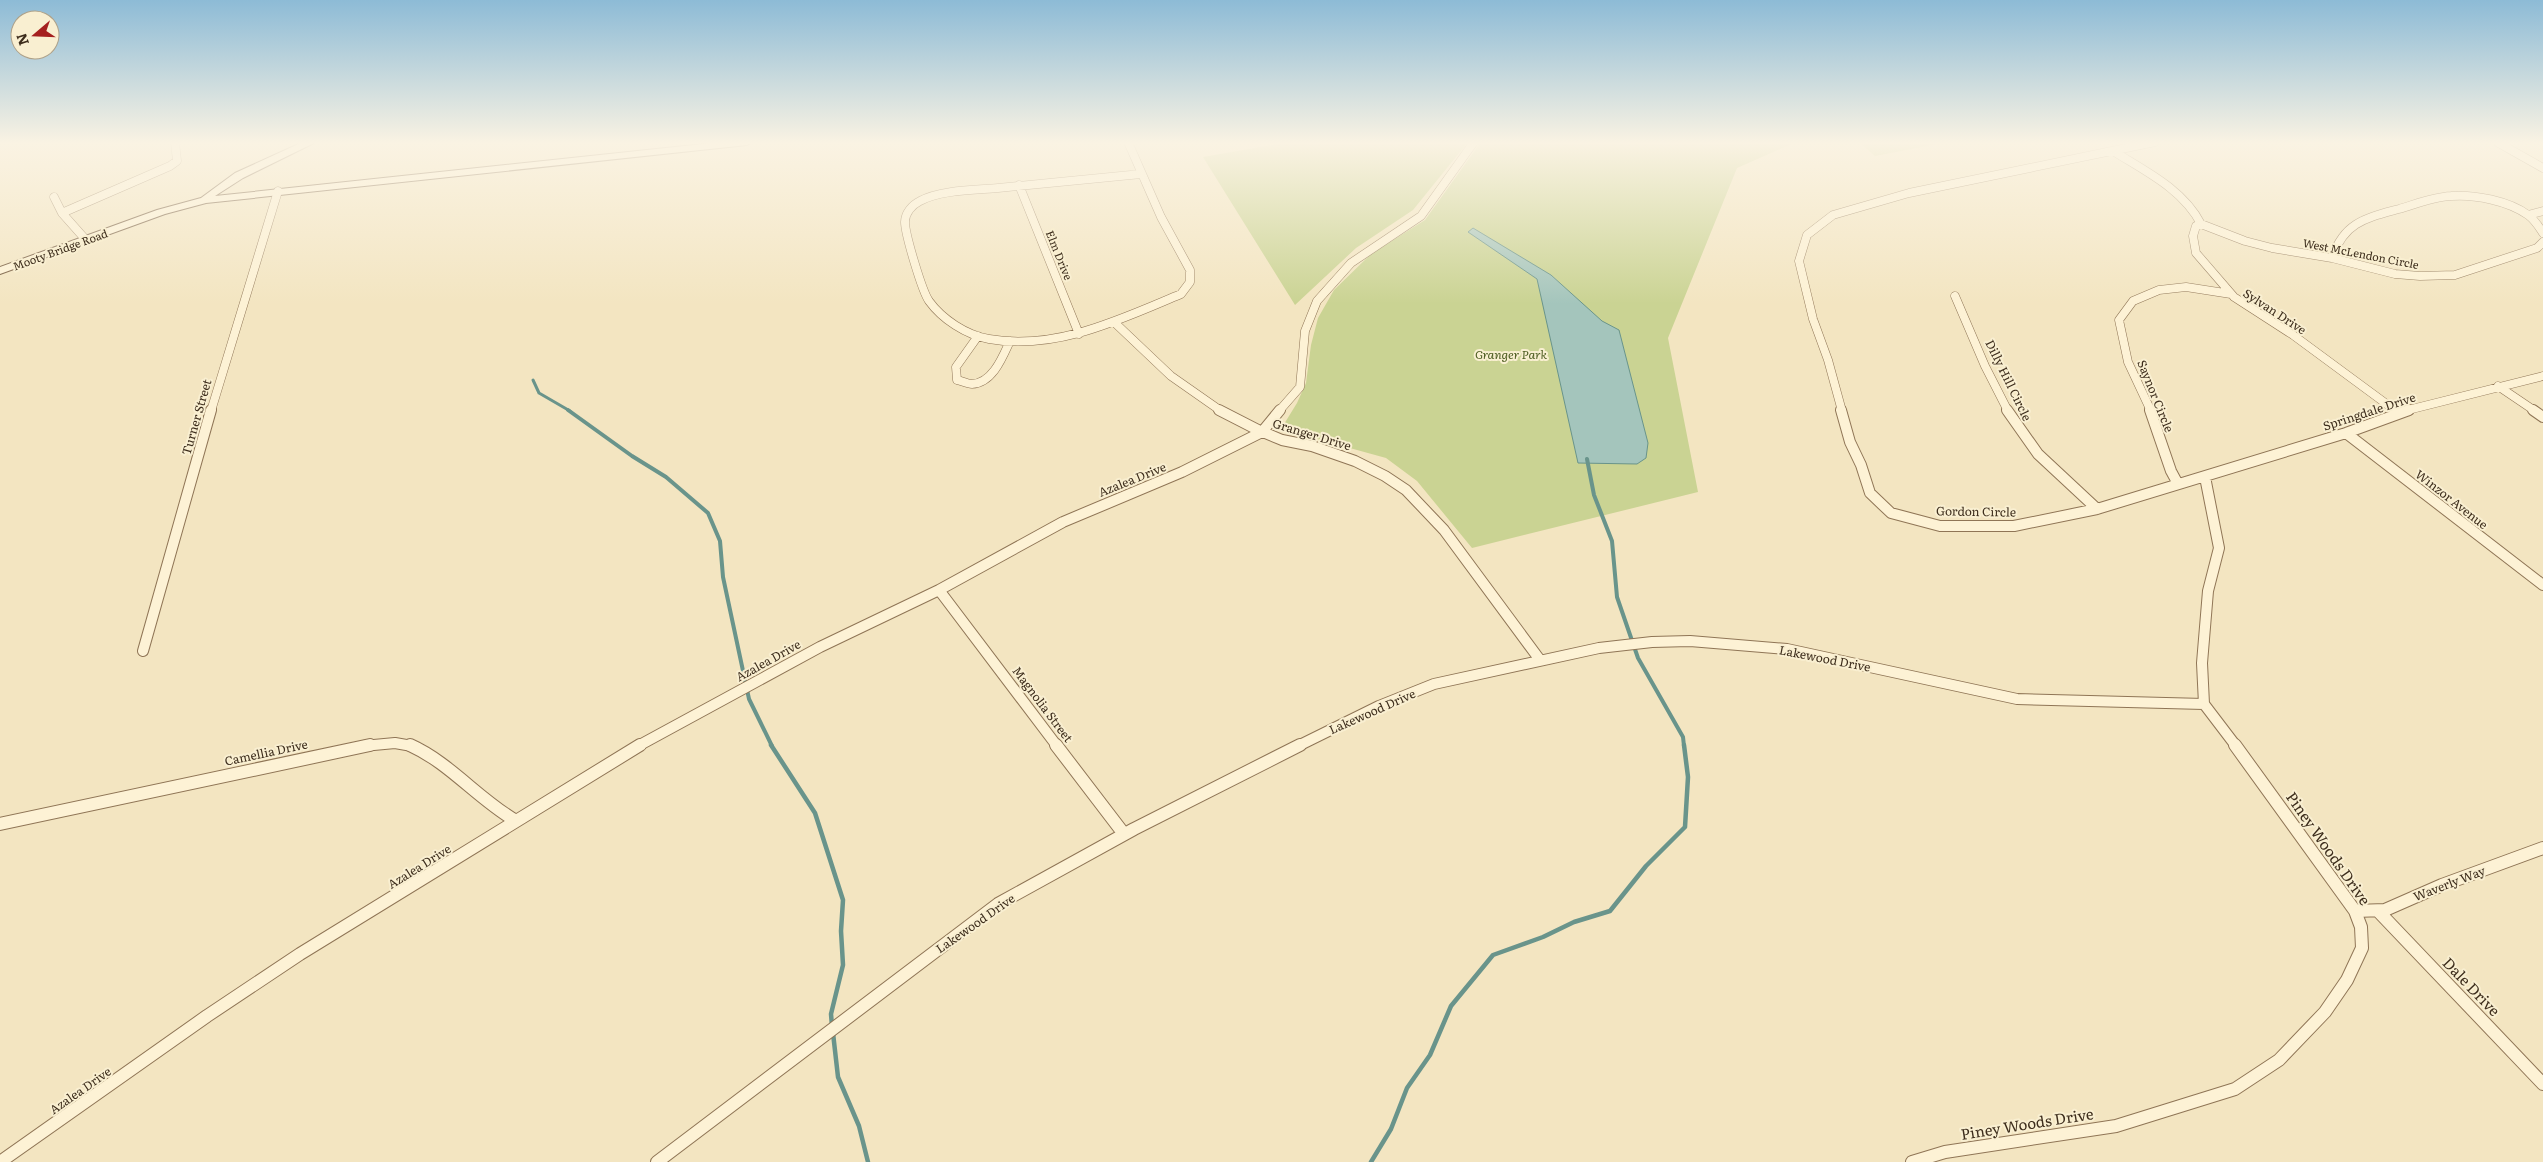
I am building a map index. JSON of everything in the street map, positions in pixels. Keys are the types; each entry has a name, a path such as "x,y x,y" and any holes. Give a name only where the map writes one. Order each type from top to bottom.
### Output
{"main road":[{"name":"Mooty Bridge Road","path":"0,271 161,212 205,200 208,196"},
{"path":"205,200 236,196"}],"street":[{"path":"62,213 101,196"},
{"name":"Turner Street","path":"143,651 230,345 276,196"},
{"path":"932,196 915,204 906,214 907,236 918,275 928,300 945,318 978,336 1010,341 1052,339 1079,334 1176,297 1184,290 1191,278 1189,266 1153,196"},
{"name":"Elm Drive","path":"1024,196 1079,334"},
{"name":"Azalea Drive","path":"0,1162 214,1010 300,954 516,821 693,716 820,647 939,590 1063,522 1182,472 1262,432 1300,387 1306,331 1317,301 1351,263 1421,216 1435,196"},
{"name":"Gordon Circle","path":"1898,196 1833,215 1807,235 1799,261 1813,319 1828,360 1850,442 1861,465 1865,483 1870,493 1880,505 1891,513 1940,526 2014,526 2097,509 2205,476"},
{"path":"2178,196 2199,216 2202,224"},
{"path":"2332,258 2342,233 2362,220 2449,196"},
{"path":"2452,196 2487,200 2528,215 2543,233"},
{"path":"54,197 62,213 86,240"},
{"path":"2528,215 2543,211"},
{"name":"West McLendon Circle","path":"2202,224 2245,241 2332,258 2395,274 2420,276 2455,275 2537,248 2543,242"},
{"name":"Sylvan Drive","path":"2202,224 2196,226 2193,236 2196,253 2231,294 2260,315 2293,335 2398,413"},
{"name":"Saynor Circle","path":"2178,484 2171,471 2149,406 2128,362 2119,320 2133,301 2159,290 2186,287 2231,294"},
{"name":"Dilly Hill Circle","path":"1955,296 1998,390 2022,434 2039,455 2097,509"},
{"name":"Granger Drive","path":"1114,322 1180,385 1204,403 1283,441 1311,446 1349,458 1396,482 1422,505 1448,536 1540,660"},
{"path":"978,336 956,367 957,380 973,384 989,376 1001,362 1010,341"},
{"name":"Springdale Drive","path":"2205,476 2346,433 2398,413 2543,376"},
{"path":"2498,386 2543,417"},
{"name":"Winzor Avenue","path":"2346,433 2543,585"},
{"path":"2204,704 2202,663 2208,591 2219,548 2205,476"},
{"name":"Magnolia Street","path":"939,590 1124,834"},
{"name":"Lakewood Drive","path":"657,1162 998,904 1124,834 1379,706 1434,684 1599,648 1652,642 1690,641 1787,649 2017,699 2204,704"},
{"name":"Piney Woods Drive","path":"1912,1162 1945,1152 2116,1126 2235,1089 2279,1060 2324,1012 2347,980 2362,948 2361,927 2355,911 2294,824 2204,704"},
{"name":"Camellia Drive","path":"0,824 368,745 409,744 440,764 497,811 516,821"},
{"name":"Waverly Way","path":"2355,911 2385,910 2543,848"},
{"name":"Dale Drive","path":"2378,910 2543,1084"}],"green space":[{"path":"1227,196 1424,196 1413,210 1356,248 1295,305"},
{"name":"Granger Park","path":"1442,196 1726,196 1668,338 1698,492 1472,548 1417,481 1386,458 1281,429 1297,403 1306,383 1311,345 1318,318 1334,290 1371,254 1425,220"}],"water":[{"path":"1473,228 1551,275 1602,321 1619,330 1648,443 1646,458 1637,464 1578,463 1537,279 1468,232"}],"waterway":[{"path":"533,380 539,393 570,411"},
{"path":"568,410 632,456 666,477 708,513 720,541 723,577 749,699 772,746"},
{"path":"1587,459 1594,495 1612,541 1617,597 1638,658 1683,737 1684,746"},
{"path":"771,745 815,813 843,900 841,931 843,965 831,1014 832,1026"},
{"path":"1371,1162 1391,1129 1407,1088 1430,1055 1451,1006 1493,955 1543,937 1574,922 1610,911 1646,866 1685,827 1688,777 1684,745"},
{"path":"833,1033 838,1077 859,1126 868,1162"}]}
